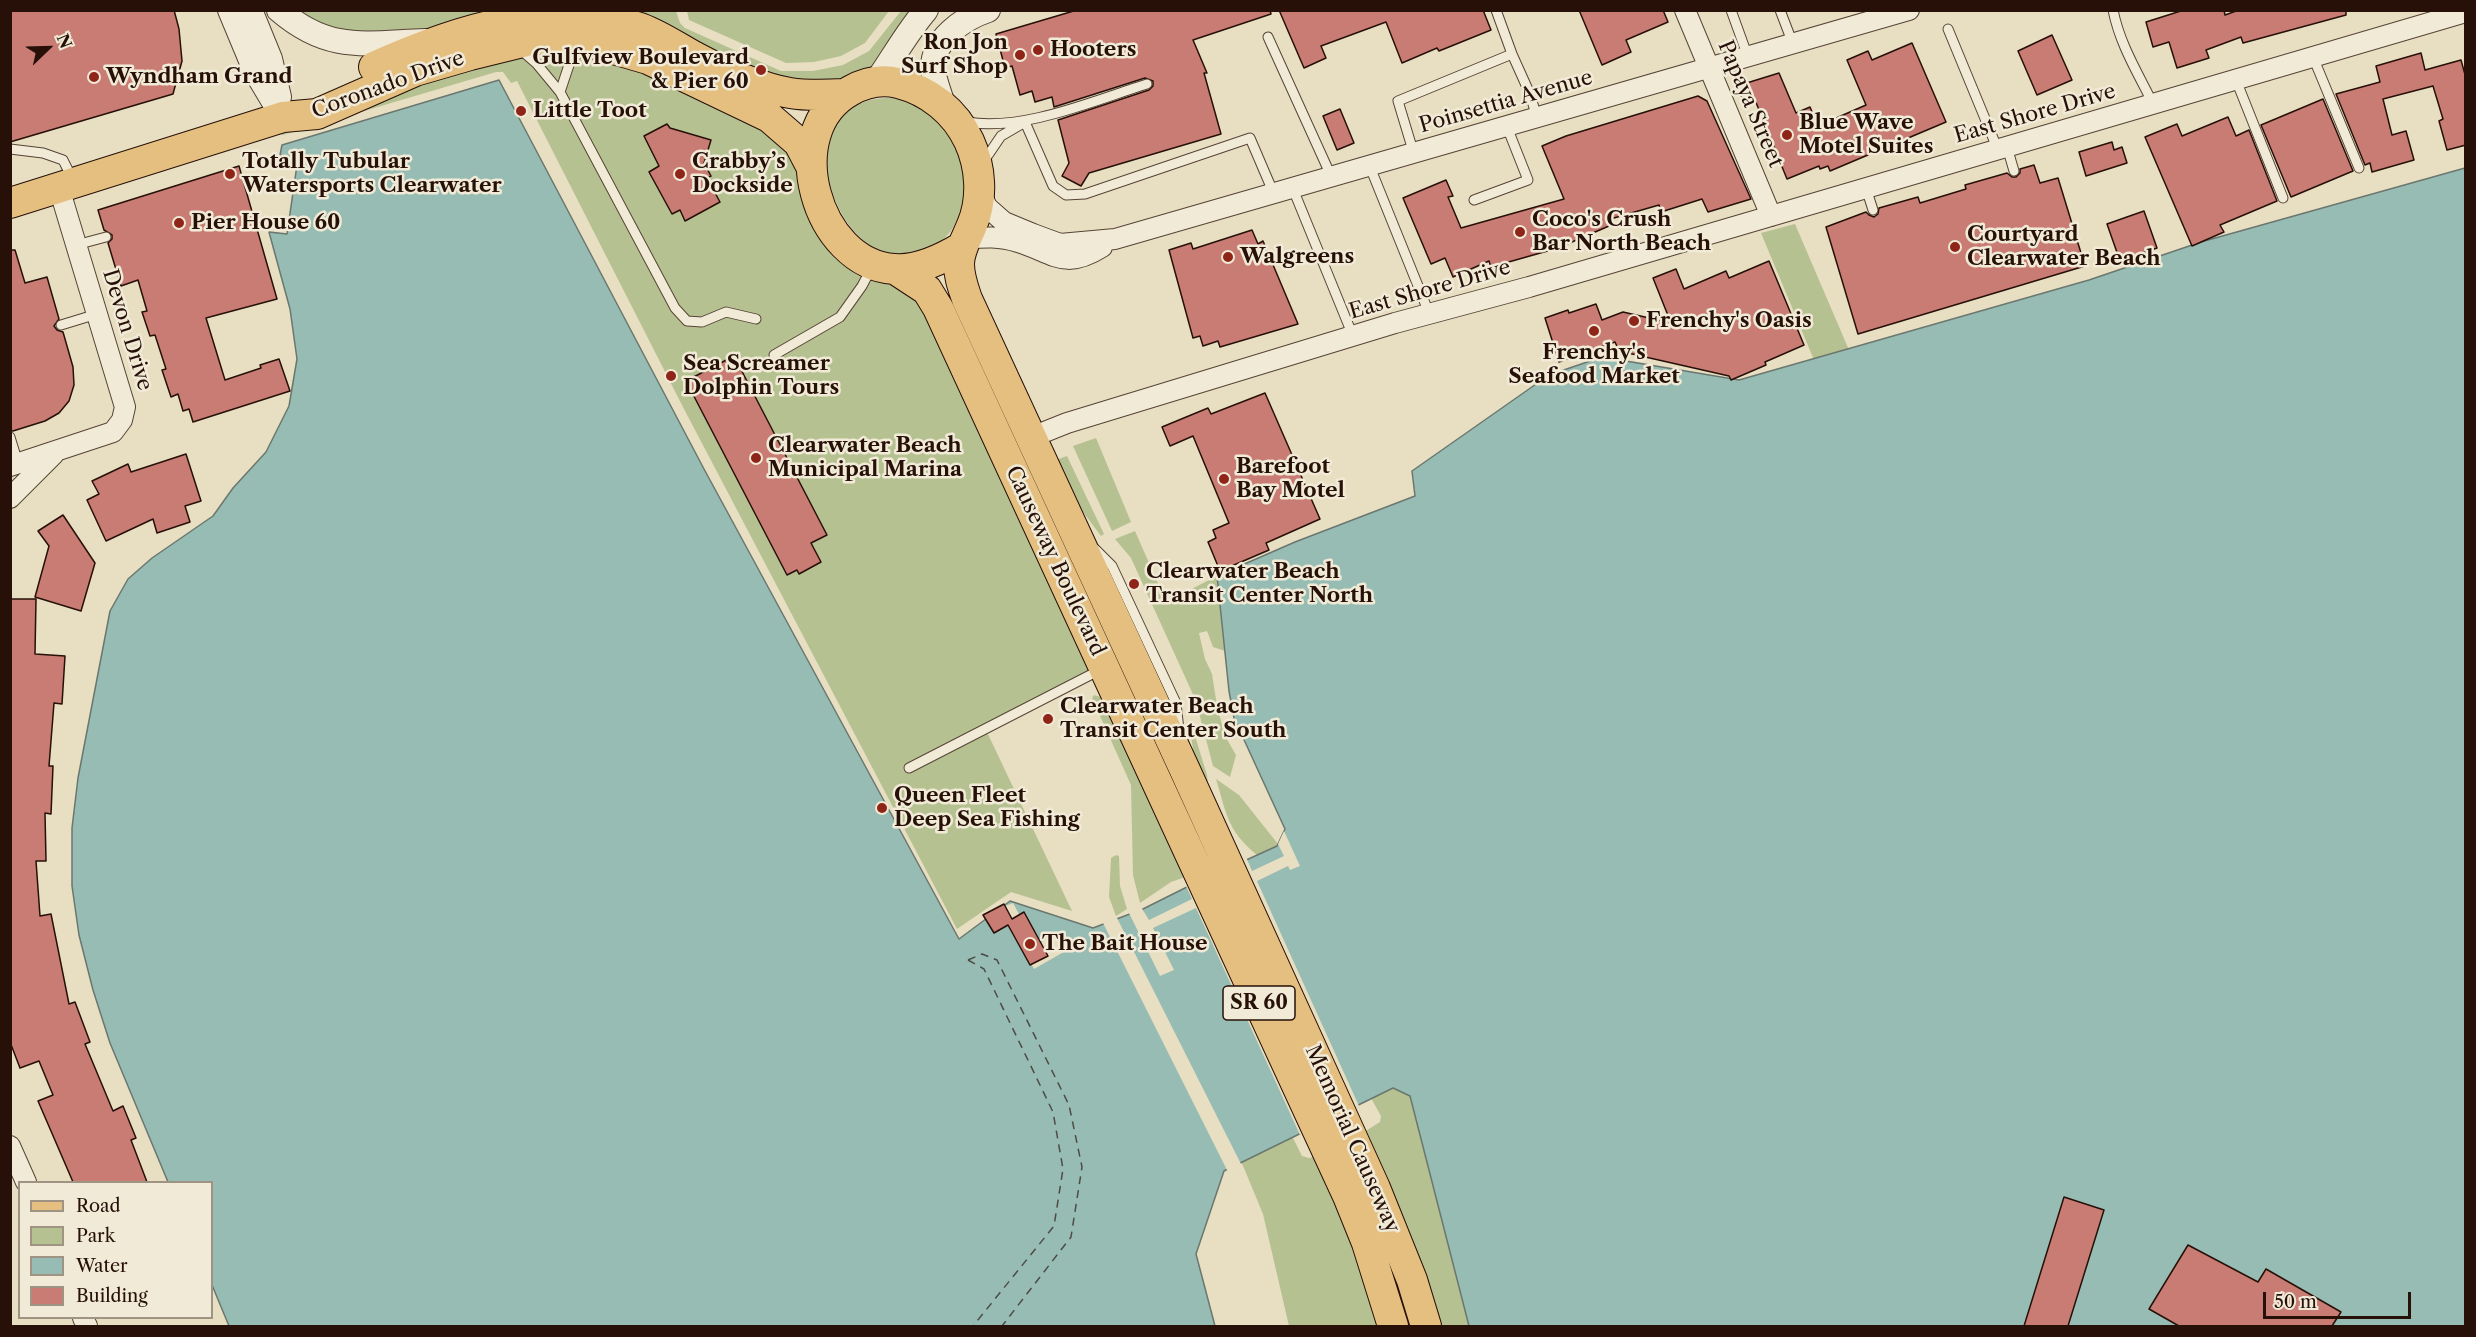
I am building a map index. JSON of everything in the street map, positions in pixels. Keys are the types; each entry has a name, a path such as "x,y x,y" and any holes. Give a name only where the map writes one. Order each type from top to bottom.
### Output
{"main road":[{"name":"Coronado Drive","path":"283,117 311,95 433,40 545,15 594,16 638,27 714,67 787,93 813,96 844,94"},
{"name":"Coronado Drive","path":"10,203 283,117 317,114 415,71 511,44 545,39 589,42 648,59 769,117 799,143 811,166"},
{"path":"891,81 925,92 949,113 968,140 979,180 978,209 964,243 944,258 926,265 884,267 854,253 823,214 815,191 811,166 819,123 830,107 844,94 859,86 876,82 891,81"},
{"name":"Causeway Boulevard","path":"964,243 959,263 960,280 967,299 1184,768 1210,863"},
{"name":"Causeway Boulevard","path":"884,267 927,291 938,308 1104,668 1210,863"},
{"name":"Memorial Causeway","path":"1210,863 1334,1132 1395,1236 1426,1326"},
{"name":"Memorial Causeway","path":"1334,1132 1393,1326"}],"street":[{"path":"230,10 255,70 283,117"},
{"path":"250,10 270,59 283,117"},
{"path":"279,10 313,35 344,44 433,40"},
{"path":"876,82 926,10"},
{"path":"949,113 933,68 939,48 952,30 966,18 988,10"},
{"name":"Papaya Street","path":"1685,10 1771,216"},
{"name":"Poinsettia Avenue","path":"979,180 987,207 1004,222 1060,244 1115,239 1910,10"},
{"name":"East Shore Drive","path":"1032,437 1067,423 1429,313 1771,216 2466,12"},
{"name":"Devon Drive","path":"10,498 58,451 113,432 122,420 124,407 122,395 76,245 67,186"},
{"name":"Poinsettia Avenue","path":"964,243 991,236 1017,242 1065,260 1088,256 1115,239"},
{"path":"14,464 58,451"},
{"path":"10,1146 26,1181"}],"lane":[{"path":"1496,10 1530,94 1537,118"},
{"path":"1731,10 1748,57"},
{"path":"1780,10 1793,44"},
{"path":"2113,10 2116,29 2129,60 2153,104"},
{"path":"1947,29 2014,171"},
{"path":"1268,37 1332,178"},
{"path":"560,92 570,62 589,42"},
{"path":"511,44 537,63 560,92 675,308 687,321 702,322 726,312 756,319"},
{"path":"1414,154 1398,101 1512,54"},
{"path":"2313,57 2359,168"},
{"path":"2236,80 2283,198"},
{"path":"979,180 989,150 1001,136 1025,122 1148,84"},
{"path":"949,113 990,124 1025,122"},
{"path":"1025,122 1053,186 1066,195 1085,194 1250,138 1284,192 1353,336"},
{"path":"1474,200 1528,180 1507,127"},
{"path":"10,149 43,153 63,160 67,186"},
{"path":"1370,167 1429,313"},
{"path":"1866,188 1873,210"},
{"path":"76,245 106,237"},
{"path":"774,355 840,317 862,286 884,267"},
{"path":"61,325 98,314"},
{"path":"10,437 14,464"},
{"path":"909,768 1104,668"}],"green space":[{"path":"687,10 889,11 865,43 841,56 814,62 786,63 689,20"},
{"path":"298,11 511,11 431,30 346,33 319,25"},
{"path":"616,11 676,11 680,23 685,28 781,71 813,71 843,65 869,51 901,11 912,11 870,72 847,81 791,83"},
{"path":"563,49 642,69 778,137 799,169 891,280 918,298 1094,673 985,728 1072,911 1011,892 957,929 684,409 517,81 511,83 503,72 496,72 283,135 271,131 472,65"},
{"path":"893,98 918,108 940,125 958,155 963,173 964,190 962,208 956,223 946,237 931,248 898,255 869,245 847,221 832,190 827,157 834,127 856,105"},
{"path":"1795,224 1849,350 1814,360 1761,233"},
{"path":"1096,438 1131,522 1112,531 1073,446"},
{"path":"1067,456 1104,534 1101,536 1069,493 1056,460"},
{"path":"1135,531 1166,602 1217,576 1225,651 1213,647 1207,631 1199,633 1205,659 1212,674 1225,736 1236,755 1230,777 1213,766 1196,701 1131,558 1115,539"},
{"path":"1094,695 1104,698 1188,876 1171,882 1140,903 1133,875 1131,785 1092,698"},
{"path":"1191,723 1207,775 1209,796 1197,774 1189,724"},
{"path":"1216,779 1239,795 1278,844 1277,846 1257,855 1239,838 1229,821"},
{"path":"1119,856 1120,886 1127,909 1116,916 1109,897 1111,858"},
{"path":"1393,1088 1410,1096 1469,1326 1440,1326 1364,1132 1380,1122 1381,1116 1371,1098"},
{"path":"1292,1136 1302,1156 1309,1158 1317,1156 1332,1186 1382,1326 1289,1326 1263,1214 1241,1161"}],"water":[{"path":"499,80 704,469 959,939 1010,901 1093,928 1143,909 1277,846 1285,829 1234,718 1217,576 1295,542 1415,496 1412,471 1549,375 1602,357 1739,380 2089,280 2201,242 2465,168 2465,1326 1469,1326 1410,1096 1393,1088 1224,1171 1196,1254 1215,1326 229,1326 213,1287 213,1181 168,1181 110,1043 93,990 79,935 72,886 72,828 78,778 110,611 128,579 152,558 213,516 233,488 266,452 289,406 297,359 290,309 269,232 287,234 298,158 280,155 282,145"}],"pier":[{"path":"1284,831 1300,866 1290,870 1288,866 1257,881 1359,1106 1300,1135 1196,908 1153,928 1174,970 1160,976 1128,911 1141,907 1149,920 1192,899 1185,884 1246,857 1252,871 1284,856 1278,844"},
{"path":"1013,903 1036,945 1060,932 1069,949 1034,969 1000,908"},
{"path":"1116,916 1241,1164 1228,1172 1102,921"}],"building":[{"name":"Wyndham Grand","path":"10,10 174,10 179,29 182,61 173,94 10,142"},
{"path":"1077,10 1270,10 1271,14 1193,40 1207,73 1204,73 1221,134 1089,173 1081,186 1062,176 1069,163 1058,120 1149,90 1153,86 1153,81 1145,78 1054,107 1052,97 1035,102 1032,91 1020,95 1012,66 1005,68 996,34"},
{"path":"1279,10 1483,10 1491,30 1439,51 1437,48 1402,63 1386,22 1321,46 1326,58 1304,68"},
{"path":"1579,10 1663,10 1668,22 1626,40 1631,52 1602,65"},
{"path":"2184,10 2224,10 2225,15 2239,10 2346,10 2346,15 2243,43 2241,37 2206,50 2209,58 2177,68 2169,42 2153,47 2146,22"},
{"path":"2052,35 2072,80 2037,95 2018,51"},
{"path":"1912,43 1946,122 1830,171 1828,166 1820,169 1819,166 1787,179 1755,100 1745,105 1737,86 1779,73 1796,113 1810,107 1818,126 1866,105 1847,60 1868,51 1872,60"},
{"path":"2421,53 2425,70 2461,60 2466,78 2466,145 2447,150 2439,121 2443,119 2433,86 2383,99 2392,135 2406,131 2414,160 2372,172 2370,163 2365,165 2336,94 2380,82 2376,66"},
{"path":"1698,96 1707,101 1751,199 1708,212 1702,199 1661,212 1659,205 1607,220 1609,226 1558,248 1491,267 1489,261 1453,277 1445,258 1431,264 1403,198 1446,180 1453,196 1448,197 1461,228 1564,199 1542,146 1566,136"},
{"path":"2323,99 2353,171 2291,197 2261,125"},
{"path":"1340,109 1354,143 1337,150 1323,116"},
{"path":"2228,117 2236,136 2249,130 2277,201 2220,225 2224,232 2192,246 2145,137 2177,124 2182,136"},
{"name":"Crabby’s Dockside","path":"667,124 670,128 711,140 704,163 711,176 707,178 720,202 685,221 680,210 672,214 649,172 659,166 644,136"},
{"path":"2112,142 2114,150 2122,147 2127,163 2086,176 2079,152"},
{"name":"Courtyard Clearwater Beach","path":"2034,165 2040,183 2058,178 2085,266 1858,334 1826,227 1866,212 1874,217 1878,214 1879,208 1918,197 1920,203 1966,189 1965,185 2007,173 2016,177 2020,169"},
{"path":"239,166 277,299 206,318 225,380 261,368 260,365 279,359 290,391 193,422 189,409 183,411 178,394 171,397 162,370 166,369 155,335 150,336 142,312 147,311 138,280 121,286 108,243 112,235 104,230 98,210"},
{"path":"2144,211 2157,248 2120,261 2107,224"},
{"name":"Walgreens","path":"1252,230 1258,244 1263,241 1298,324 1220,347 1218,341 1203,346 1200,336 1193,338 1169,250 1191,243 1193,249"},
{"path":"10,250 15,250 25,283 47,277 59,319 54,326 63,332 73,367 74,385 69,401 59,413 45,421 13,431 10,430"},
{"path":"1769,261 1804,345 1765,362 1766,365 1731,380 1729,376 1619,351 1615,342 1559,362 1545,318 1596,304 1602,320 1623,312 1671,323 1653,278 1676,269 1684,289 1726,271 1729,278"},
{"name":"Clearwater Beach Municipal Marina","path":"734,356 827,535 811,543 821,562 799,574 797,570 787,575 686,381"},
{"path":"1265,393 1320,519 1266,543 1269,550 1220,571 1208,542 1216,538 1213,530 1229,523 1193,436 1170,446 1162,427 1208,408 1211,414"},
{"path":"186,454 201,501 185,506 190,522 157,533 153,519 106,541 87,500 99,494 92,481 128,464 131,472"},
{"path":"63,515 95,563 81,611 35,597 49,546 38,531"},
{"path":"10,599 36,599 35,654 65,656 62,704 54,703 49,766 53,766 51,814 45,813 46,861 36,861 40,916 51,914 69,1004 75,1002 90,1042 85,1044 113,1111 123,1106 136,1138 131,1140 147,1181 73,1181 38,1101 53,1095 39,1061 20,1068 10,1042"},
{"name":"The Bait House","path":"1004,904 1012,919 1024,912 1048,956 1030,965 1008,925 994,933 983,915"},
{"path":"2064,1197 2104,1210 2068,1326 2024,1326"},
{"path":"2188,1245 2258,1282 2266,1269 2341,1312 2332,1326 2179,1326 2149,1309"}],"ferry route":[{"path":"968,960 982,954 997,960 1069,1105 1082,1167 1071,1237 1002,1326"},
{"path":"968,960 984,969 1053,1112 1063,1169 1054,1226 973,1326"}],"place":[{"name":"Hooters","path":"1038,50"},
{"name":"Ron Jon Surf Shop","path":"1020,55"},
{"name":"Gulfview Boulevard & Pier 60","path":"761,70"},
{"name":"Wyndham Grand","path":"94,77"},
{"name":"Little Toot","path":"521,111"},
{"name":"Blue Wave Motel Suites","path":"1787,135"},
{"name":"Totally Tubular Watersports Clearwater","path":"230,174"},
{"name":"Crabby’s Dockside","path":"680,174"},
{"name":"Pier House 60","path":"179,223"},
{"name":"Coco's Crush Bar North Beach","path":"1520,232"},
{"name":"Courtyard Clearwater Beach","path":"1955,247"},
{"name":"Walgreens","path":"1228,257"},
{"name":"Frenchy's Oasis","path":"1634,321"},
{"name":"Frenchy's Seafood Market","path":"1594,331"},
{"name":"Sea Screamer Dolphin Tours","path":"671,376"},
{"name":"Clearwater Beach Municipal Marina","path":"756,458"},
{"name":"Barefoot Bay Motel","path":"1224,479"},
{"name":"Clearwater Beach Transit Center North","path":"1134,584"},
{"name":"Clearwater Beach Transit Center South","path":"1048,719"},
{"name":"Queen Fleet Deep Sea Fishing","path":"882,808"},
{"name":"The Bait House","path":"1030,944"}]}
